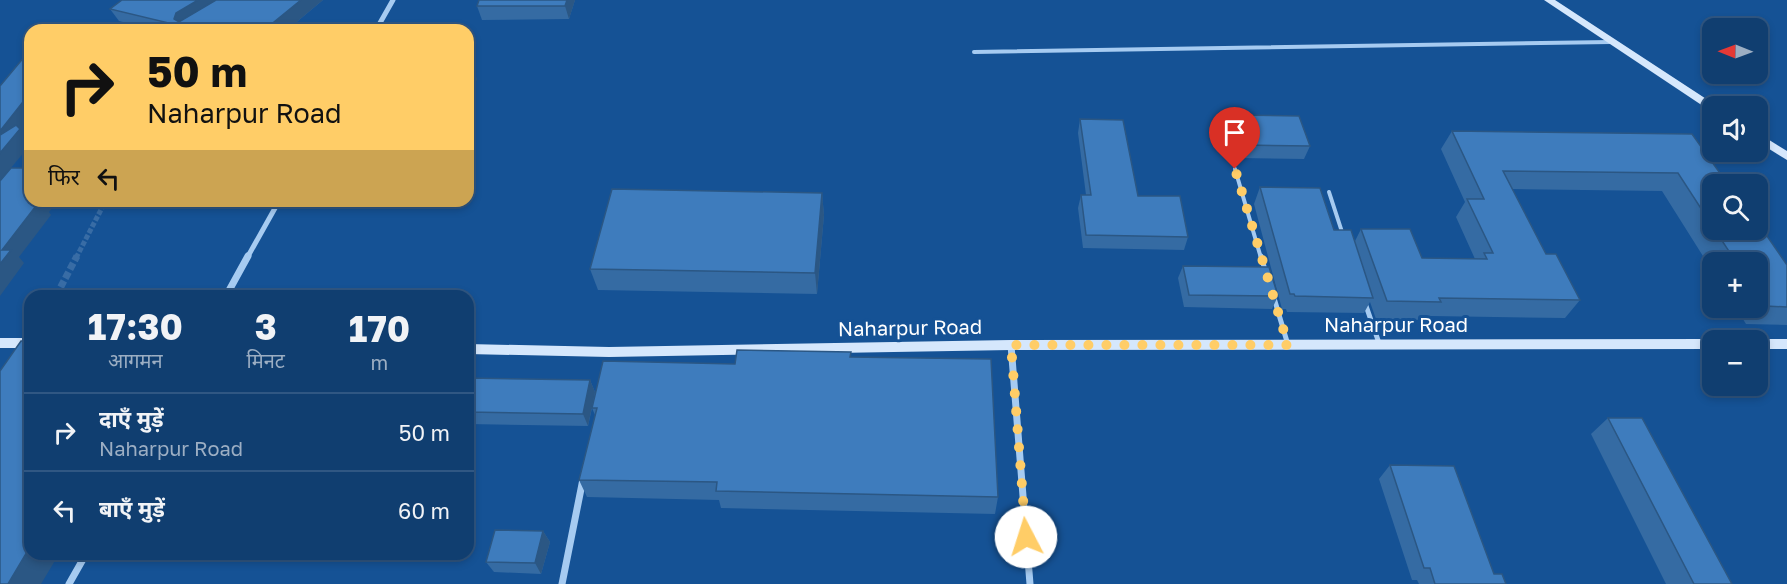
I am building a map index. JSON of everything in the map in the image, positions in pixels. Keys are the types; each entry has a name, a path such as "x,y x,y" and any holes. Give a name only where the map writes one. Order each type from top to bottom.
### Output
{"street":[{"path":"379,24 393,0"},
{"path":"1549,0 1702,101"},
{"path":"1768,144 1787,156"},
{"path":"229,290 276,207"},
{"path":"0,343 24,343"},
{"name":"Naharpur Road","path":"474,349 608,358 1011,345 1702,344"},
{"path":"1768,344 1787,344"},
{"path":"1011,345 1030,584"},
{"path":"562,584 585,468"},
{"path":"69,584 83,560"}],"lane":[{"path":"974,52 1613,42"},
{"path":"1235,169 1268,279"},
{"path":"1329,192 1343,237"},
{"path":"1271,290 1288,345"},
{"path":"1361,291 1378,344"}],"building":[{"path":"122,0 198,0 176,13 174,19 179,22 216,0 301,0 271,24 173,24 110,9"},
{"path":"479,0 567,0 565,6 477,6"},
{"path":"24,57 24,101 0,131 0,86"},
{"path":"1235,115 1299,116 1310,146 1244,145"},
{"path":"1080,119 1123,120 1138,196 1180,196 1188,237 1086,235 1081,195 1091,195"},
{"path":"16,125 20,129 0,153 0,135"},
{"path":"1452,131 1692,134 1702,148 1702,162 1712,162 1721,174 1702,174 1702,210 1678,173 1503,171 1546,254 1556,254 1580,300 1439,298 1441,302 1387,301 1361,229 1410,229 1422,258 1487,259 1484,253 1493,253 1467,199 1484,199"},
{"path":"11,168 24,168 24,207 35,207 2,250 11,250 0,264 0,181"},
{"path":"1260,187 1320,188 1334,230 1351,230 1373,298 1290,294"},
{"path":"612,189 822,193 815,273 590,269"},
{"path":"1768,237 1787,265 1787,307 1768,306 1768,252 1729,252 1722,240 1768,240"},
{"path":"1183,266 1269,267 1278,296 1189,295"},
{"path":"21,341 24,341 24,557 8,584 0,584 0,371"},
{"path":"737,350 851,352 850,357 991,359 998,497 716,491 717,482 579,480 597,408 592,408 603,361 735,364"},
{"path":"474,378 590,380 583,414 474,412"},
{"path":"1608,418 1642,418 1732,584 1694,584"},
{"path":"1390,465 1454,466 1494,574 1502,574 1506,584 1435,584 1430,568 1424,568"},
{"path":"495,530 543,531 535,563 486,562"}],"tunnel":[{"path":"76,258 102,207"},
{"path":"59,290 77,256"}],"route":[{"path":"1026,537 1011,345 1288,345 1235,169"}]}
